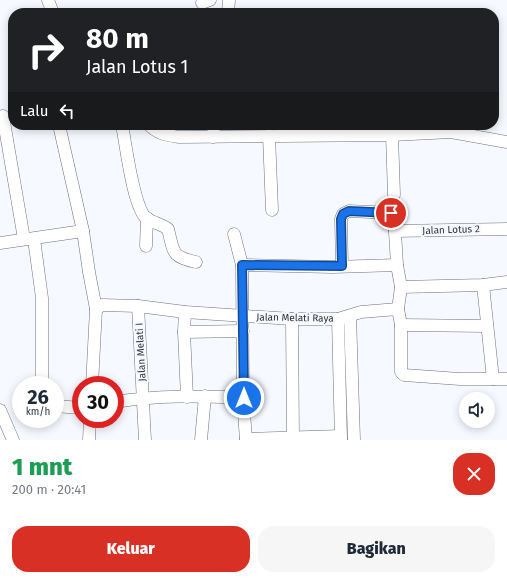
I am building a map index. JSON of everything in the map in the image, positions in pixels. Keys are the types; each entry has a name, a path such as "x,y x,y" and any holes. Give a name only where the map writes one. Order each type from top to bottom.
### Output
{"street":[{"path":"5,116 42,298 42,376"},
{"path":"60,130 83,231 96,309 92,376"},
{"path":"123,130 136,199 146,218 146,246"},
{"path":"155,130 165,135 195,138 213,131 269,136 392,135 451,132 507,142"},
{"path":"392,135 394,195"},
{"path":"269,136 272,210"},
{"path":"342,266 341,219 343,214 349,211 392,213 394,215 400,287 398,309 401,325 400,372 402,374 460,379 507,379"},
{"path":"146,218 168,229 170,240 178,256 182,260 196,262"},
{"name":"Jalan Lotus 2","path":"395,231 507,229"},
{"path":"0,243 83,231"},
{"path":"234,234 242,265 246,440 341,438 338,319"},
{"path":"242,265 397,265"},
{"path":"400,287 483,285 507,282"},
{"path":"483,285 493,379"},
{"name":"Jalan Melati Raya","path":"96,309 102,305 138,306 185,312 292,319 338,319 361,312 398,309"},
{"name":"Jalan Melati I","path":"138,306 145,440"},
{"path":"185,312 184,332 187,397"},
{"path":"350,316 354,440"},
{"path":"292,319 293,439"},
{"path":"401,325 487,326"},
{"path":"184,332 244,331"},
{"path":"124,401 144,398 205,396 244,398"},
{"path":"201,440 205,396"},
{"path":"340,407 353,407"},
{"path":"1,418 14,440"},
{"path":"88,440 89,428"}],"route":[{"path":"244,398 244,316 242,265 342,266 341,219 343,214 349,211 391,213"}]}
